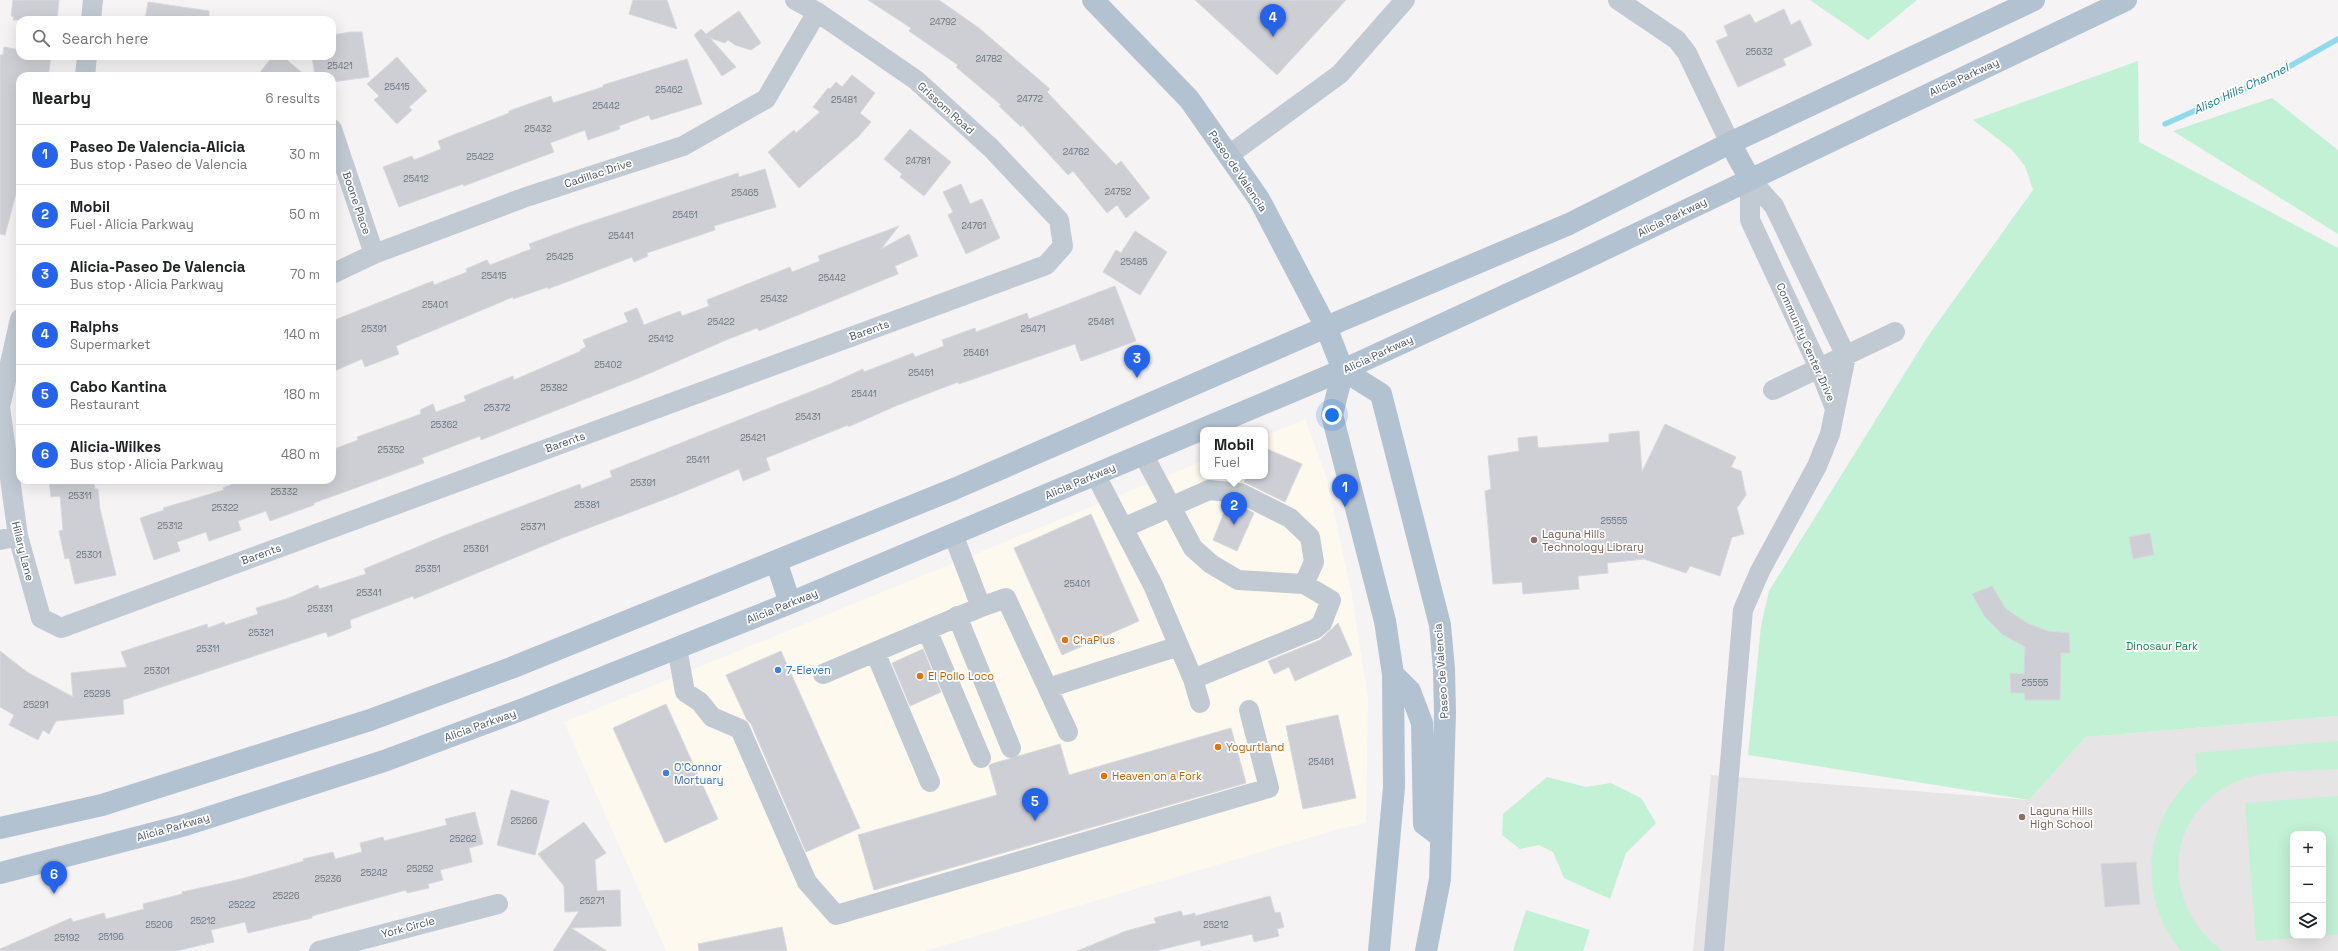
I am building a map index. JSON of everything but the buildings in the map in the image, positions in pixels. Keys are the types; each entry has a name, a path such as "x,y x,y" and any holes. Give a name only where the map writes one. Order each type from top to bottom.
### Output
{"main road":[{"name":"Paseo de Valencia","path":"1093,0 1189,99 1259,199 1326,327 1342,370 1382,394 1440,625 1445,713 1440,879 1426,951"},
{"path":"0,828 102,805 370,720 511,668 776,562 954,489 1326,327 1569,224 1730,143 2034,0"},
{"name":"Alicia Parkway","path":"1207,427 1342,370 1578,262 2126,0"},
{"path":"1730,143 1750,179"},
{"path":"1342,370 1332,415 1385,621 1392,674 1394,787 1379,951"},
{"name":"Alicia Parkway","path":"0,873 185,825 384,761 526,708 790,603 1200,430"},
{"path":"776,562 790,603"},
{"path":"1392,674 1410,691 1422,723 1424,824 1441,837"}],"street":[{"path":"91,16 93,0"},
{"name":"Grissom Road","path":"796,0 916,80 991,148 1059,220 1063,246"},
{"path":"1229,155 1340,74 1406,0"},
{"path":"1618,0 1677,40 1687,53 1730,143"},
{"name":"Cadillac Drive","path":"336,272 374,254 526,197 683,146 766,99 816,12"},
{"path":"85,72 87,60"},
{"name":"Boone Place","path":"336,141 374,254"},
{"path":"1750,179 1774,206 1846,356"},
{"name":"Community Center Drive","path":"1750,179 1750,220 1820,368 1834,406"},
{"name":"Barents","path":"61,628 1046,265 1063,246"},
{"path":"1773,390 1895,332"},
{"name":"Hillary Lane","path":"16,337 0,407 9,538 41,618 61,628"},
{"name":"Community Center Drive","path":"1834,406 1846,356"},
{"path":"1714,951 1743,610 1760,571 1817,466 1830,434 1834,406"},
{"path":"1143,454 1192,548 1211,564 1238,580 1304,584 1331,600 1322,623 1315,629 1193,679"},
{"path":"1095,474 1153,585 1193,679 1200,703"},
{"path":"1123,528 1209,490 1240,493 1290,518 1310,537 1314,562 1304,584"},
{"path":"953,534 980,607"},
{"path":"823,674 957,616 1006,598 1068,732"},
{"path":"957,616 1011,748"},
{"path":"926,630 981,758"},
{"path":"1048,688 1179,646"},
{"path":"677,648 685,692 700,702 712,717 740,729 807,882 836,915 1269,788 1249,710"},
{"path":"875,652 930,782"},
{"name":"York Circle","path":"319,951 498,904"}],"shaded area":[{"path":"1305,419 1326,476 1351,590 1368,698 1366,823 1339,829 925,951 666,951 564,722 1200,462 1200,479 1268,479 1268,435"},
{"name":"Laguna Hills High School","path":"2338,716 2338,951 1693,951 1711,775 2029,800 2086,737"}],"green space":[{"path":"1810,0 1917,0 1868,40"},
{"name":"Dinosaur Park","path":"2138,61 2139,142 2338,248 2338,716 2086,737 2029,800 1748,755 1761,626 1769,591 1928,336 2033,190 2025,166 2011,149 1973,120"},
{"path":"2272,98 2338,150 2338,234 2173,131"},
{"path":"2338,741 2338,769 2285,771 2246,778 2235,782 2211,797 2194,816 2183,839 2178,862 2180,887 2188,910 2203,932 2223,951 2181,951 2167,929 2157,907 2152,883 2152,859 2156,835 2165,813 2179,792 2197,773 2195,753"},
{"path":"1547,777 1586,787 1611,783 1641,798 1656,823 1626,853 1610,899 1564,878 1553,852 1539,845 1520,849 1502,835 1503,814"},
{"path":"2338,796 2338,934 2326,936 2326,831 2290,831 2290,938 2256,941 2245,803"},
{"path":"1526,910 1590,930 1583,951 1513,951"}],"waterway":[{"name":"Aliso Hills Channel","path":"2165,124 2269,78 2338,39"}],"place":[{"name":"Ralphs","path":"1273,37"},
{"name":"Alicia-Paseo De Valencia","path":"1137,378"},
{"name":"Paseo De Valencia-Alicia","path":"1345,507"},
{"name":"Mobil","path":"1234,525"},
{"name":"Laguna Hills Technology Library","path":"1534,540"},
{"name":"ChaPlus","path":"1065,640"},
{"name":"7-Eleven","path":"778,670"},
{"name":"El Pollo Loco","path":"920,676"},
{"name":"Yogurtland","path":"1218,747"},
{"name":"O'Connor Mortuary","path":"666,773"},
{"name":"Heaven on a Fork","path":"1104,776"},
{"name":"Laguna Hills High School","path":"2022,817"},
{"name":"Cabo Kantina","path":"1035,821"},
{"name":"Alicia-Wilkes","path":"54,894"}]}
